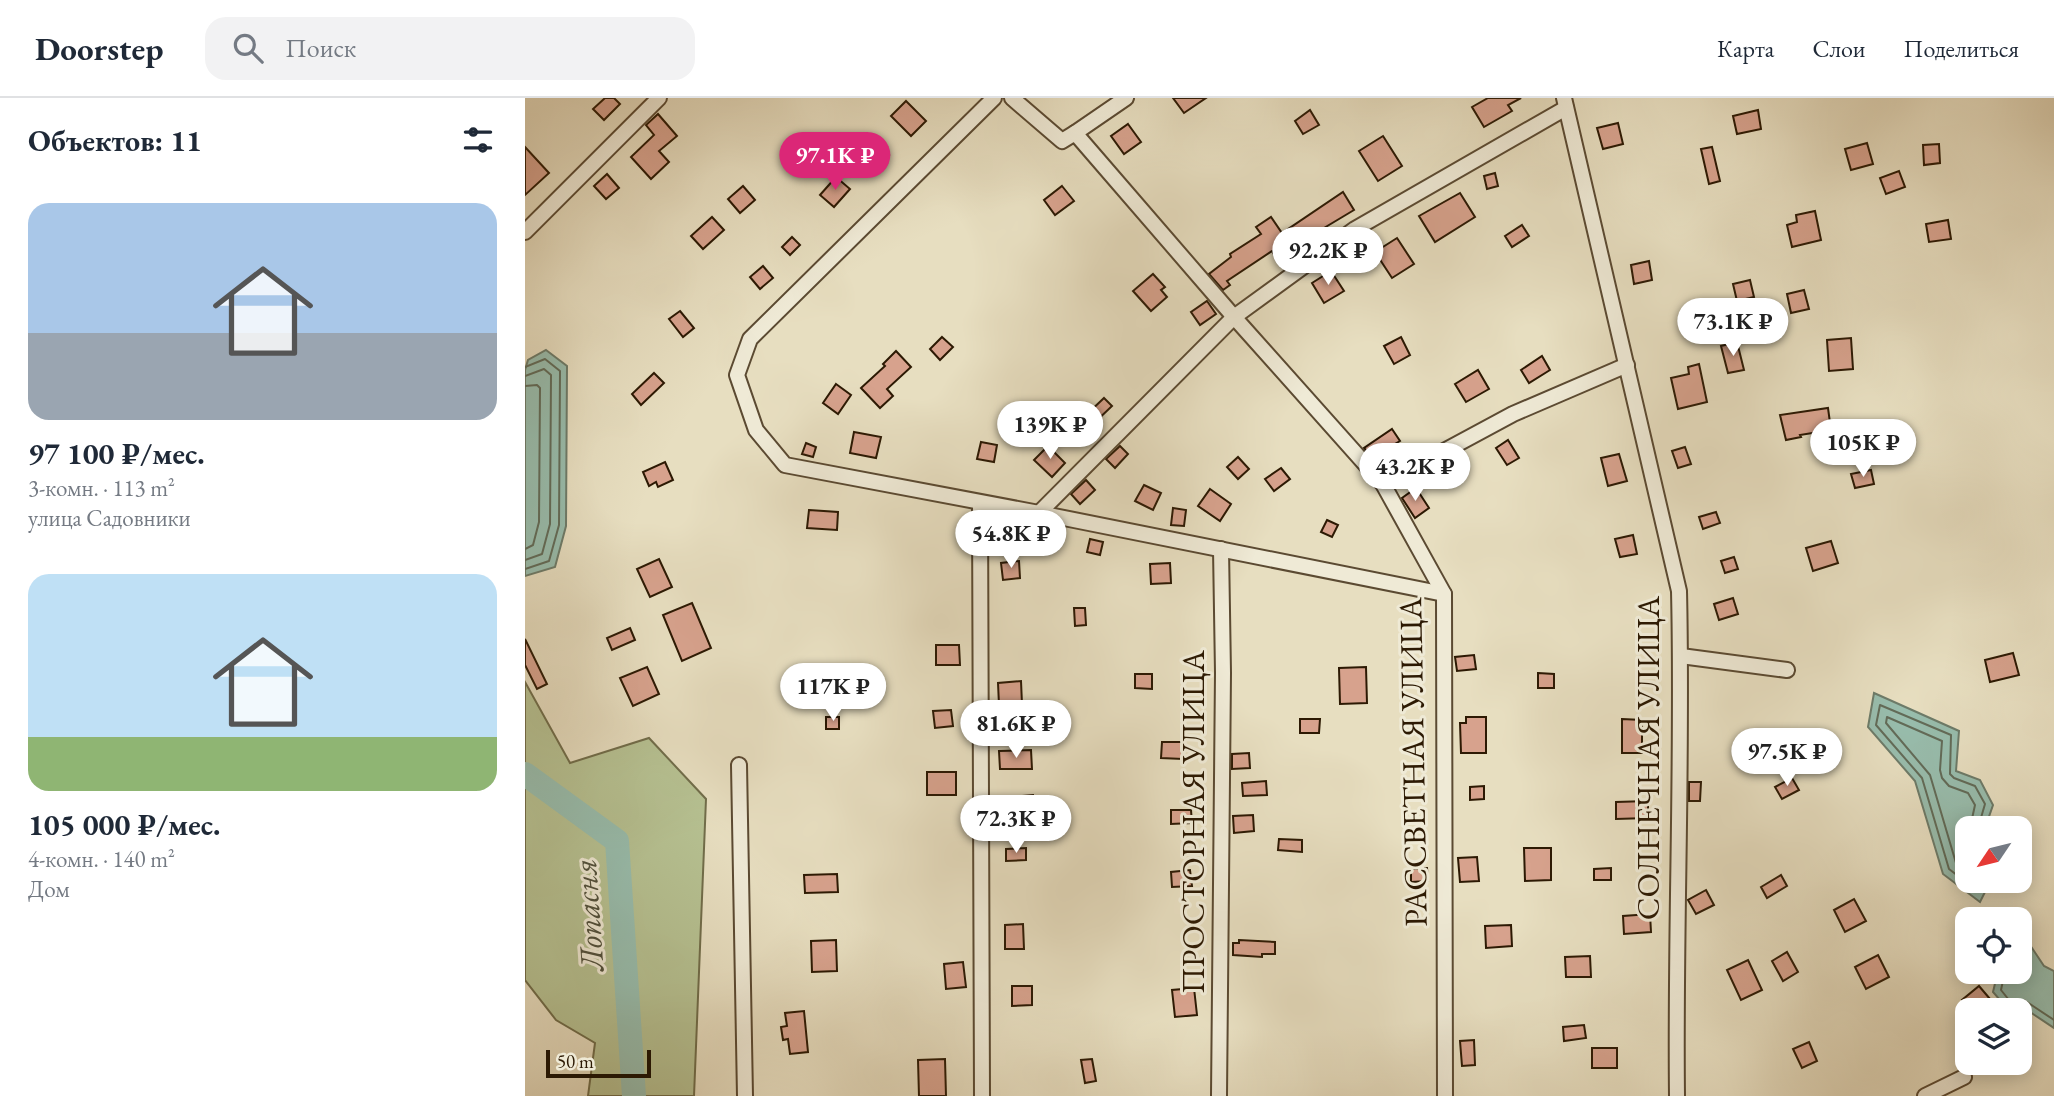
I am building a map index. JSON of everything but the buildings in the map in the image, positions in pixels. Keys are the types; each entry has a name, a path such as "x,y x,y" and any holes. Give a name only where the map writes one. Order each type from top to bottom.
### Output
{"street":[{"path":"525,232 659,98"},
{"path":"994,98 750,339 737,375 756,430 785,465 1444,594"},
{"path":"1012,98 1062,141 1126,98"},
{"path":"1039,513 1234,317 1355,229 1565,103"},
{"name":"СОЛНЕЧНАЯ УЛИЦА","path":"1565,103 1679,591 1681,656 1675,975 1677,1096"},
{"name":"РАССВЕТНАЯ УЛИЦА","path":"1076,133 1234,317 1383,484 1444,594 1445,1096"},
{"path":"1383,484 1513,414 1627,365"},
{"path":"980,503 982,1096"},
{"name":"ПРОСТОРНАЯ УЛИЦА","path":"1219,1096 1221,549"},
{"path":"1681,656 1787,670"},
{"path":"739,765 745,1096"},
{"path":"1925,1096 1964,1077"}],"shaded area":[{"path":"525,682 570,763 649,738 706,799 694,1096 588,1096 595,1043 556,1020 525,980"}],"water":[{"path":"546,350 567,366 566,526 555,567 525,576 525,370 528,360"},
{"path":"1874,693 1959,731 1956,771 1980,780 1993,805 1989,816 1955,816 1955,883 1943,874 1915,781 1868,727"},
{"path":"1968,893 1984,893 1980,902"},
{"path":"2032,948 2044,966 2054,971 2054,1028 2032,1013 2032,998 1998,998 1993,992 1995,984 2032,984"}],"waterway":[{"name":"Лопасня","path":"525,774 617,841 634,1096"}]}
